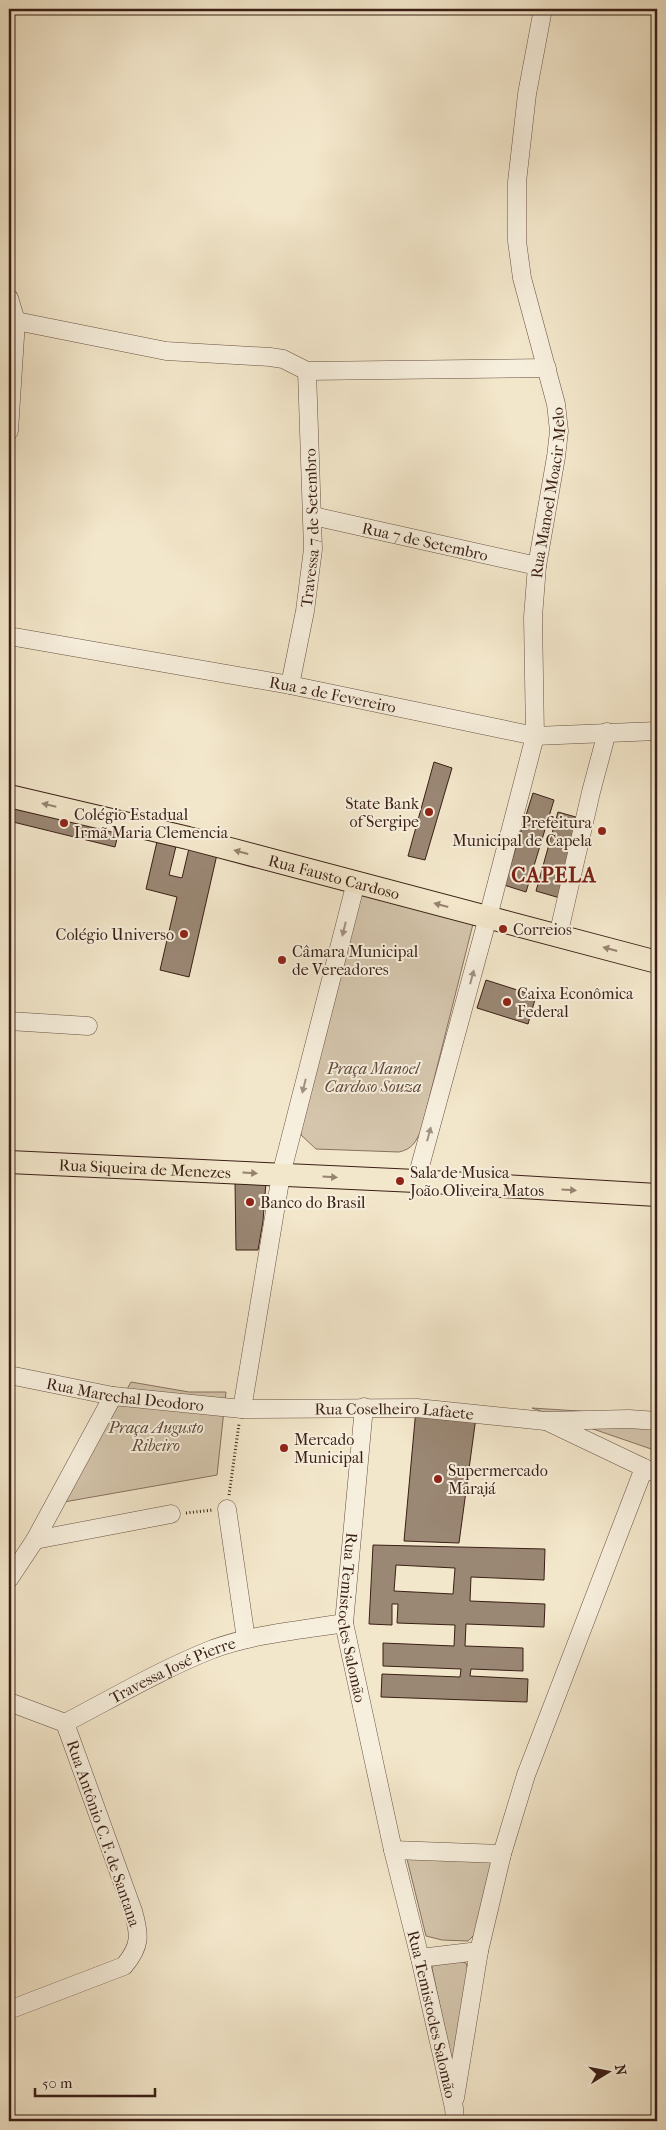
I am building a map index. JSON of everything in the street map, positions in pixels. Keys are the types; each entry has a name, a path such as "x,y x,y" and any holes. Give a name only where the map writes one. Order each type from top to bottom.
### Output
{"main road":[{"name":"Rua Fausto Cardoso","path":"9,796 188,838 657,962"},
{"name":"Rua Siqueira de Menezes","path":"9,1162 281,1175"},
{"path":"281,1175 657,1195"}],"street":[{"name":"Rua Manoel Moacir Melo","path":"488,917 535,736 534,617 537,566 559,431 556,404 522,278 517,241 517,182 527,94 544,9"},
{"path":"9,298 16,321 9,431"},
{"path":"16,321 166,351 283,359 307,371 547,368"},
{"name":"Travessa 7 de Setembro","path":"290,685 310,578 313,516 307,371"},
{"name":"Rua 7 de Setembro","path":"313,516 537,566"},
{"name":"Rua 2 de Fevereiro","path":"9,636 290,685 535,736 657,731"},
{"path":"558,936 591,792 607,732"},
{"path":"242,1409 281,1175 356,882"},
{"path":"416,1181 488,917"},
{"path":"9,1021 88,1026"},
{"name":"Rua Marechal Deodoro","path":"9,1375 113,1396 242,1409"},
{"path":"9,1579 34,1540 113,1396"},
{"name":"Rua Temistocles Salomão","path":"364,1407 344,1623 393,1850 420,1958 454,2115"},
{"name":"Rua Coselheiro Lafaete","path":"242,1409 417,1408 545,1421"},
{"path":"545,1421 612,1419 657,1421"},
{"path":"545,1421 650,1470"},
{"name":"Rua Temistocles Salomão","path":"454,2115 479,1951 502,1854 526,1775 650,1470"},
{"path":"227,1509 246,1639"},
{"path":"34,1540 171,1514"},
{"name":"Travessa José Pierre","path":"65,1723 137,1685 213,1649 246,1639 344,1623"},
{"path":"9,1702 65,1723"},
{"name":"Rua Antônio C. F. de Santana","path":"9,2010 124,1966 138,1946 139,1930 65,1723"},
{"path":"393,1850 502,1854"},
{"path":"420,1958 479,1951"}],"path":[{"path":"171,1514 227,1509 242,1409"}],"green space":[{"name":"Praça Manoel Cardoso Souza","path":"358,895 476,912 421,1131 413,1145 399,1152 316,1149 301,1135 300,1118"},
{"name":"Praça Augusto Ribeiro","path":"131,1382 189,1392 226,1392 217,1475 64,1502"},
{"path":"532,1408 657,1416 657,1451"},
{"path":"406,1855 493,1856 478,1931 468,1941 442,1940 426,1936"},
{"path":"458,1960 466,1963 469,1974 457,2054 453,2057 450,2055 432,1968 435,1963"}],"building":[{"name":"State Bank of Sergipe","path":"434,762 452,768 425,860 408,856"},
{"path":"533,793 554,800 526,892 504,885"},
{"name":"Colégio Estadual Irmã Maria Clemencia","path":"9,799 120,826 115,847 9,821"},
{"path":"558,812 583,819 560,898 536,891"},
{"name":"Colégio Universo","path":"159,833 178,838 169,875 182,878 190,844 218,850 189,977 160,970 177,897 146,889"},
{"name":"Caixa Econômica Federal","path":"486,980 536,996 528,1024 477,1008"},
{"name":"Banco do Brasil","path":"235,1182 266,1182 263,1221 258,1250 236,1250"},
{"name":"Supermercado Marajá","path":"416,1409 476,1417 459,1543 404,1541"},
{"path":"373,1545 545,1549 544,1580 471,1577 470,1601 545,1604 544,1627 466,1624 465,1646 523,1648 523,1671 471,1669 470,1676 528,1679 527,1702 381,1697 382,1674 460,1677 461,1669 383,1666 383,1643 454,1646 455,1625 397,1623 398,1604 392,1604 392,1625 369,1624","holes":["396,1565 455,1568 453,1594 394,1591"]}],"place":[{"name":"State Bank of Sergipe","path":"429,812"},
{"name":"Colégio Estadual Irmã Maria Clemencia","path":"64,823"},
{"name":"Prefeitura Municipal de Capela","path":"602,831"},
{"name":"Correios","path":"503,929"},
{"name":"Colégio Universo","path":"184,934"},
{"name":"Câmara Municipal de Vereadores","path":"282,960"},
{"name":"Caixa Econômica Federal","path":"507,1002"},
{"name":"Sala de Musica João Oliveira Matos","path":"400,1181"},
{"name":"Banco do Brasil","path":"250,1202"},
{"name":"Mercado Municipal","path":"284,1448"},
{"name":"Supermercado Marajá","path":"438,1479"}],"district":[{"name":"CAPELA","path":"554,875"}]}
